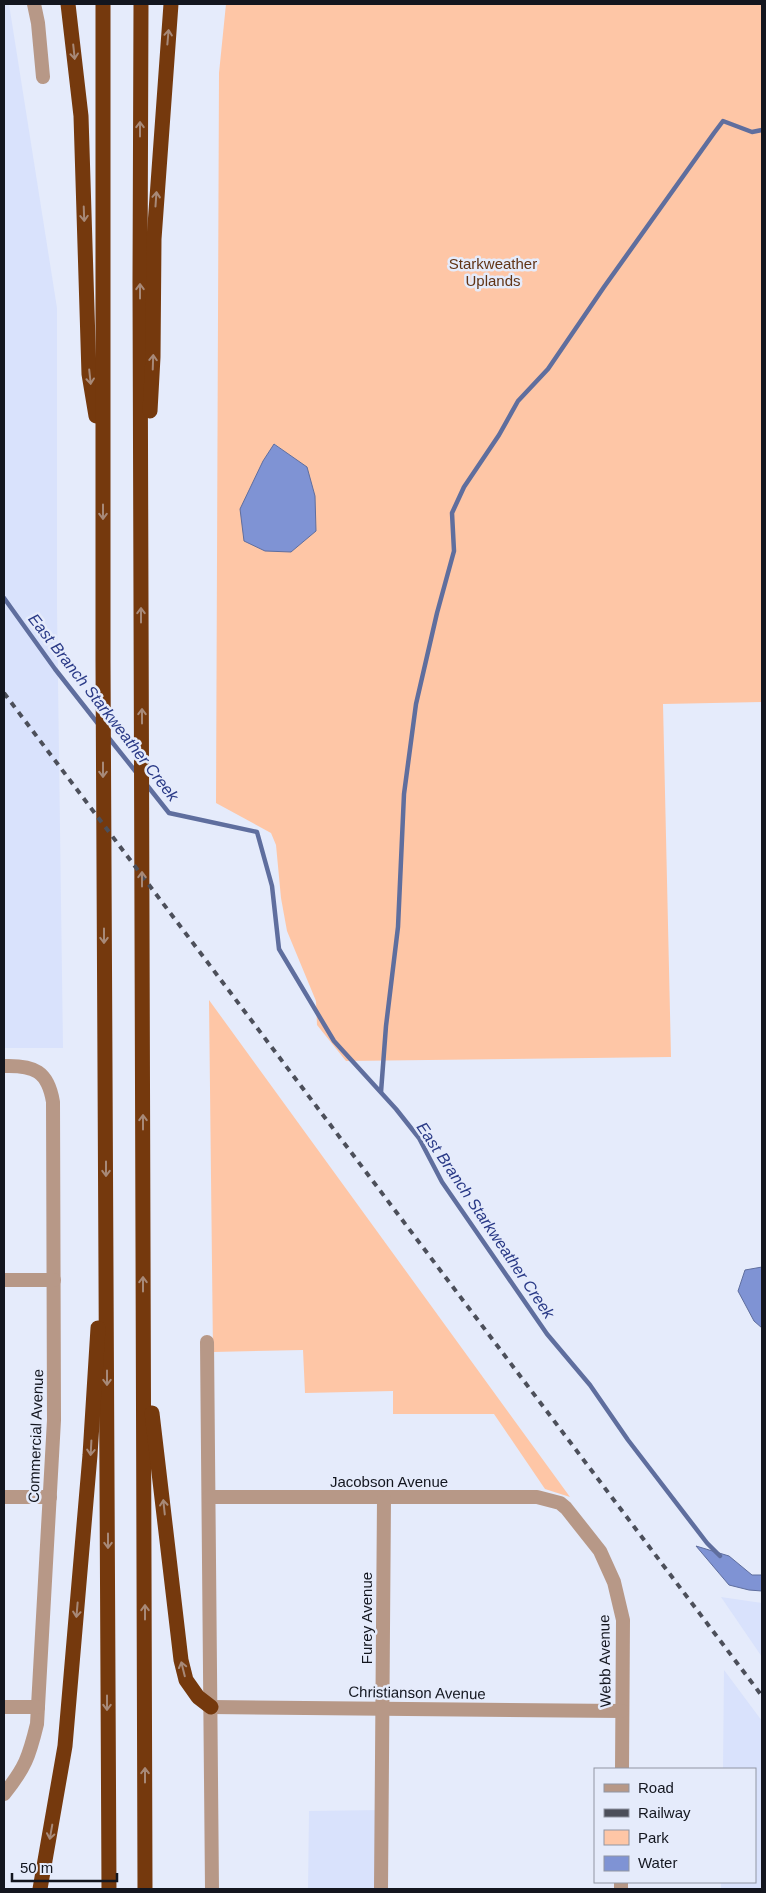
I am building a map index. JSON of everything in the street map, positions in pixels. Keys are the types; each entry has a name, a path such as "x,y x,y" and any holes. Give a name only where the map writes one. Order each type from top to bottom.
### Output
{"highway":[{"path":"68,4 81,116 89,374 103,464"},
{"path":"103,4 103,634 109,1889"},
{"path":"141,4 145,1889"},
{"path":"141,585 153,357 154,239 160,130 171,4"},
{"path":"40,1889 65,1746 106,1242"},
{"path":"144,1333 181,1660 186,1680 198,1697 211,1707"}],"street":[{"path":"34,4 38,23 42,77"},
{"name":"Commercial Avenue","path":"4,1066 18,1066 41,1073 51,1088 53,1102 54,1280 54,1420 37,1724 31,1750 21,1773 4,1794"},
{"path":"4,1280 54,1280"},
{"path":"207,1342 212,1889"},
{"path":"4,1497 50,1497"},
{"name":"Jacobson Avenue","path":"208,1497 537,1497 560,1503 566,1508"},
{"name":"Furey Avenue","path":"381,1889 384,1498"},
{"name":"Webb Avenue","path":"566,1508 600,1551 614,1582 623,1620 622,1768"},
{"path":"4,1707 38,1707"},
{"name":"Christianson Avenue","path":"211,1707 622,1711"}],"shaded area":[{"path":"4,4 9,4 57,308 57,608 63,1048 4,1048"},
{"path":"721,1597 762,1603 762,1657"},
{"path":"724,1670 762,1721 762,1889 721,1889 721,1883 756,1883 756,1768 723,1768"},
{"path":"381,1810 381,1889 308,1889 309,1811"}],"green space":[{"name":"Starkweather Uplands","path":"226,4 762,4 762,702 663,704 671,1057 346,1061 317,1025 316,1001 287,931 281,898 276,845 271,833 216,803 219,73","holes":["275,444 289,455 241,509 263,462"]},
{"path":"209,1000 570,1497 545,1489 494,1414 393,1414 393,1391 305,1393 303,1350 213,1352"}],"water":[{"path":"274,444 307,467 315,496 316,531 291,552 265,551 244,541 240,509 263,461"},
{"path":"762,1267 762,1328 754,1321 738,1291 745,1270"},
{"path":"696,1546 729,1556 752,1575 762,1575 762,1591 729,1585"}],"waterway":[{"path":"381,1092 386,1026 398,927 404,794 416,704 437,613 454,551 452,513 464,487 499,435 518,401 548,369 604,287 723,121 752,132 762,130"},
{"name":"East Branch Starkweather Creek","path":"4,598 55,669 99,725"},
{"name":"East Branch Starkweather Creek","path":"108,737 136,772"},
{"name":"East Branch Starkweather Creek","path":"146,784 169,813 257,832 272,886 279,949 334,1041 396,1109 419,1138 442,1182 547,1334 590,1385 628,1440 707,1543 720,1556"}],"railway":[{"path":"4,693 762,1696"}]}
